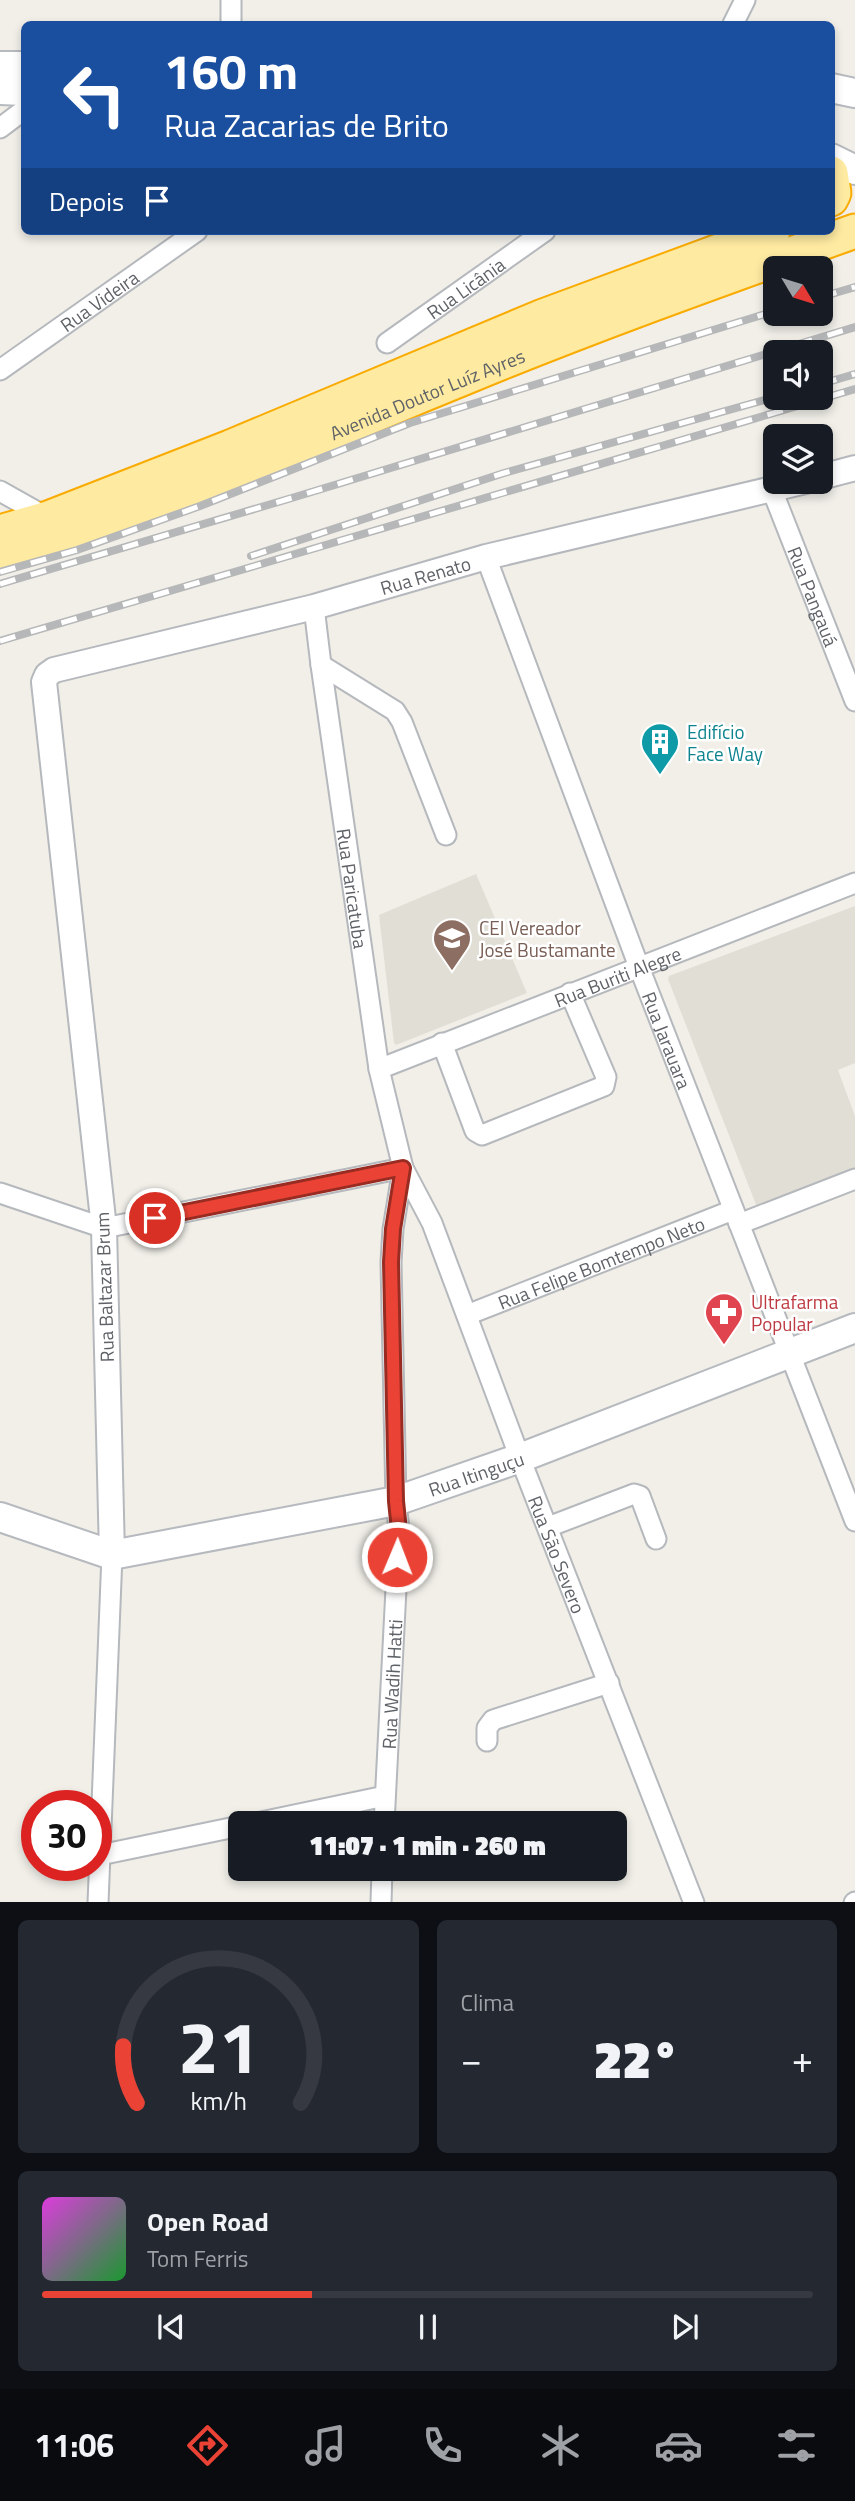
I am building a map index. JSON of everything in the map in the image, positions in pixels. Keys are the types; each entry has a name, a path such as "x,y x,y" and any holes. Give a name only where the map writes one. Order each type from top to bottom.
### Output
{"highway":[{"path":"835,209 855,202"},
{"name":"Avenida Doutor Luíz Ayres","path":"2,531 64,538 524,353 855,231"},
{"name":"Avenida Doutor Luíz Ayres","path":"2,531 48,518 230,447 543,316 761,235"}],"main road":[{"path":"0,66 21,66"},
{"path":"0,90 21,91"},
{"path":"835,160 855,170"},
{"name":"Rua Itinguçu","path":"0,1517 112,1555 396,1501 520,1458 855,1328"}],"street":[{"path":"231,0 231,21"},
{"path":"734,21 745,0"},
{"path":"0,127 21,112"},
{"name":"Rua Videira","path":"0,370 191,235"},
{"name":"Rua Licânia","path":"387,343 539,235"},
{"path":"833,476 853,475"},
{"path":"0,491 48,518"},
{"name":"Rua Renato","path":"47,675 54,670 314,607 486,558 763,492"},
{"name":"Rua Pangauá","path":"774,494 850,671 855,701"},
{"name":"Rua Jarauara","path":"486,558 639,967 855,1521"},
{"name":"Rua Paricatuba","path":"314,607 379,1069 403,1168"},
{"path":"321,665 395,711 402,722 446,835"},
{"name":"Rua Baltazar Brum","path":"47,675 44,682 104,1228 112,1555 103,1790"},
{"name":"Rua Buriti Alegre","path":"379,1069 855,883"},
{"path":"442,1044 478,1134 604,1086 606,1077 570,993"},
{"path":"0,1193 104,1228 403,1168"},
{"name":"Rua São Severo","path":"403,1168 432,1223 520,1458 694,1902"},
{"name":"Rua Wadih Hatti","path":"384,1811 399,1530 396,1501 391,1262 393,1229 403,1168"},
{"name":"Rua Felipe Bomtempo Neto","path":"467,1315 736,1217 855,1179"},
{"path":"548,1527 634,1494 640,1496 656,1539"},
{"path":"488,1741 486,1728 493,1720 609,1683"},
{"path":"314,1811 385,1796"},
{"path":"112,1853 228,1828"},
{"name":"Rua Baltazar Brum","path":"98,1902 99,1881"},
{"path":"381,1902 382,1881"}],"shaded area":[{"name":"CEI Vereador José Bustamante","path":"476,874 527,993 396,1045 379,915"},
{"path":"855,906 855,1063 838,1070 855,1116 855,1169 757,1207 668,979 669,976"}],"railway":[{"path":"833,293 855,287"},
{"path":"0,572 77,550 200,506 410,423 763,315"},
{"path":"0,584 855,327"},
{"path":"833,380 855,374"},
{"path":"0,641 855,389"},
{"path":"251,556 504,473 763,400"}],"place":[{"name":"Edifício Face Way","path":"660,776"},
{"name":"CEI Vereador José Bustamante","path":"452,972"},
{"name":"Ultrafarma Popular","path":"724,1346"}],"route":[{"path":"155,1218 403,1168 393,1229 391,1262 396,1501 399,1530 397,1557"}]}
